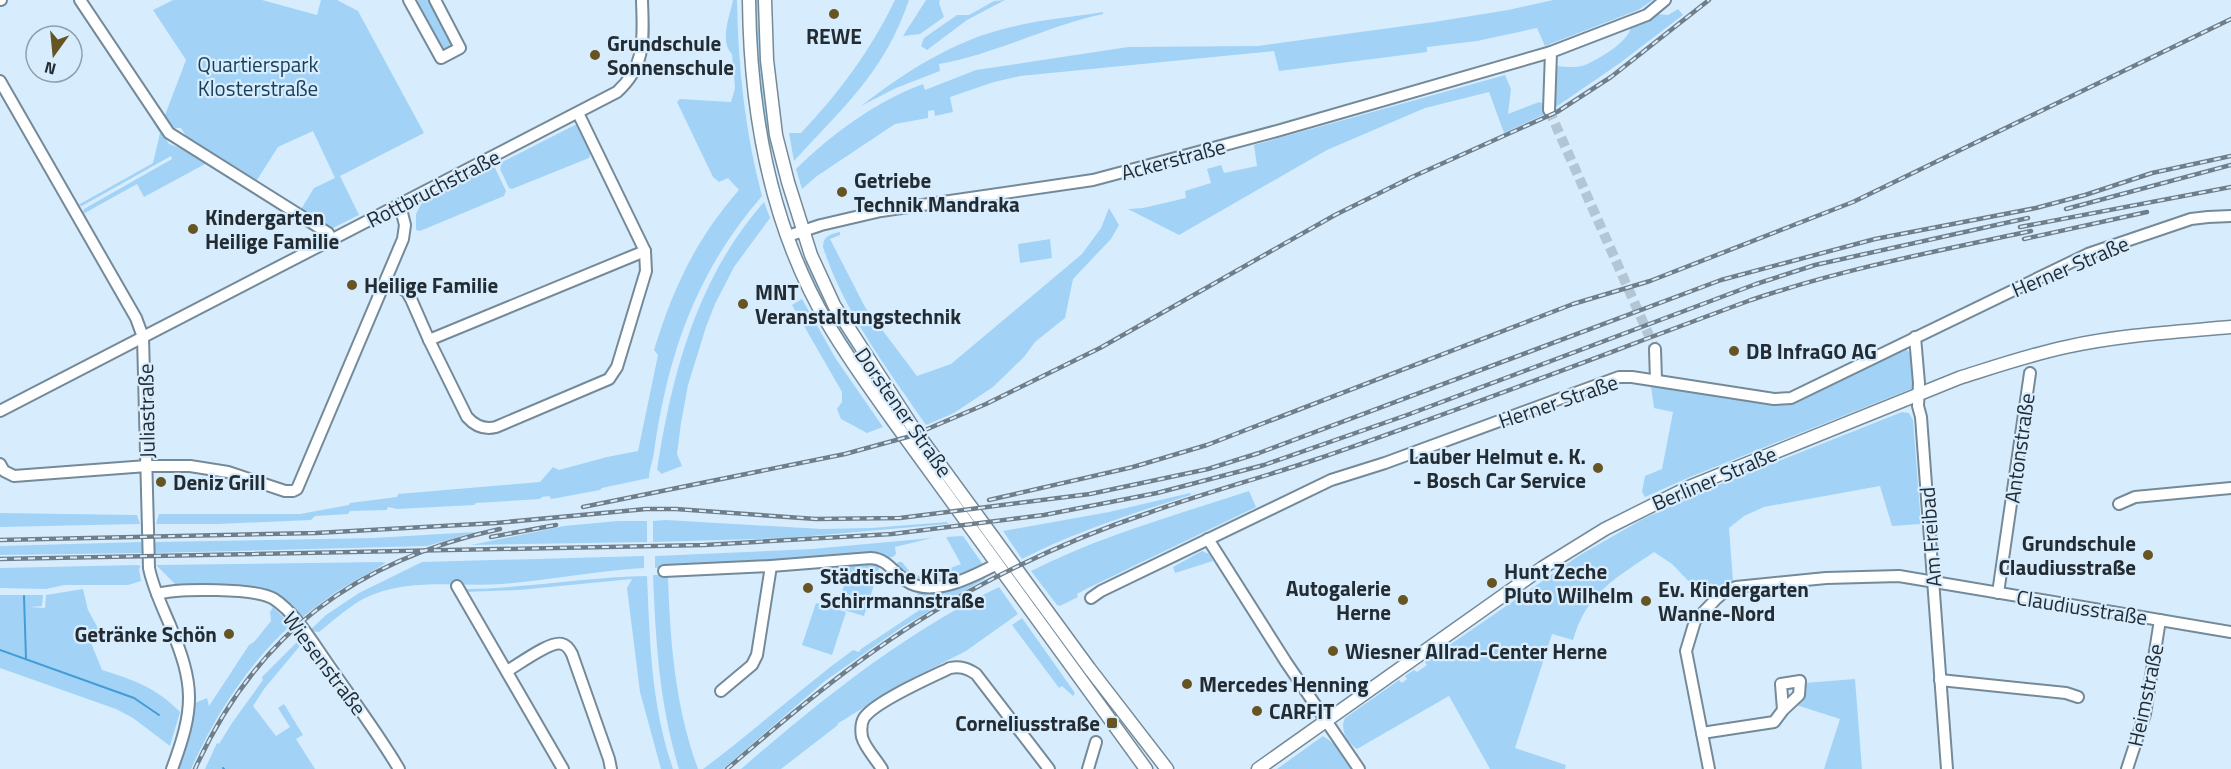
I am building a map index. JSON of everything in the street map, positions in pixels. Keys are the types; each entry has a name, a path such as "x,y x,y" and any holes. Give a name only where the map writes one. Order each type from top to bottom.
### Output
{"main road":[{"name":"Dorstener Straße","path":"749,0 756,116 771,181 797,260 823,314 857,370 1146,769"},
{"name":"Dorstener Straße","path":"765,0 771,106 784,166 811,255 834,305 885,387 1050,616 1167,769"},
{"name":"Berliner Straße","path":"1257,769 1542,568 1605,529 1689,487 1919,393 1998,365 2066,347 2126,337 2231,327"}],"street":[{"path":"80,0 169,133 328,233 332,240"},
{"path":"409,0 441,58 460,48 435,0"},
{"name":"Rottbruchstraße","path":"0,411 617,92 628,82 635,71 642,46 642,0"},
{"name":"Ackerstraße","path":"788,236 803,230 881,212 1093,180 1276,132 1551,52 1647,15 1665,0"},
{"path":"1549,110 1551,52"},
{"name":"Juliastraße","path":"0,81 136,318 143,337 149,568 187,672 191,702 187,727 172,769"},
{"path":"386,282 407,292 467,417 479,427 487,429 496,427 601,383 614,373 646,271 645,251 578,113"},
{"path":"0,464 4,471 14,476 147,466 176,465 209,468 246,477 285,491 294,491 297,489 386,282 404,234 404,216 400,205"},
{"name":"Herner Straße","path":"1091,598 1101,591 1331,480 1385,463 1619,377 1656,380 1774,399 1791,398 2088,254 2191,219 2231,216"},
{"path":"429,340 645,251"},
{"path":"1915,337 1919,393"},
{"path":"1655,349 1656,380"},
{"name":"Antonstraße","path":"1998,593 2030,374"},
{"name":"Am Freibad","path":"1919,393 1918,406 1921,417 1947,769"},
{"path":"2119,504 2135,497 2231,488"},
{"path":"1208,539 1359,769"},
{"path":"664,571 875,558 884,561 904,580 930,588 976,575 996,564"},
{"path":"722,691 752,665 757,655 771,566"},
{"name":"Claudiusstraße","path":"1709,769 1686,651 1695,621 1724,592 1736,587 1826,578 1899,576 2231,632"},
{"path":"457,586 563,769"},
{"name":"Wiesenstraße","path":"157,594 172,591 248,592 261,593 280,603 320,652 399,769"},
{"name":"Heimstraße","path":"2127,769 2145,714 2160,620"},
{"path":"507,671 550,645 561,643 566,645 572,654 611,769"},
{"path":"882,769 862,736 861,726 864,718 895,696 956,667 976,674 1049,769"},
{"path":"1940,680 2066,693 2078,697"},
{"path":"1702,734 1774,722 1783,710"},
{"path":"1088,769 1096,742"}],"green space":[{"name":"Quartierspark Klosterstraße","path":"173,0 262,0 317,15 321,0 337,0 358,11 424,133 340,176 359,215 329,230 300,211 314,188 335,178 313,131 278,147 255,183 190,142 181,128 170,131 161,117 165,115 186,60 153,10"},
{"path":"418,0 430,0 453,40 453,47 442,52 415,4"},
{"path":"733,0 737,0 739,50 747,123 762,196 719,254 688,316 668,381 649,478 551,499 549,496 540,499 476,503 474,505 397,509 388,507 387,510 350,511 348,514 315,516 311,520 156,524 159,514 300,514 350,503 397,497 398,494 540,482 553,467 559,470 638,451 658,355 654,350 669,306 698,246 739,190 728,178 719,182 713,177 677,102 680,99 731,102 735,88 732,54 728,49 726,35"},
{"path":"754,0 758,0 764,81 780,171 778,173 764,123 756,57"},
{"path":"895,0 909,0 899,26 875,69 846,105 794,161 789,133 801,133 841,87 865,54"},
{"path":"926,0 940,0 944,17 920,34 903,36"},
{"path":"1005,0 967,20 927,50 921,46 924,38 957,15 969,15 994,1"},
{"path":"1553,0 1653,0 1638,10 1545,46 1537,28 1477,41 1427,47 1427,52 1279,71 1274,51 1020,76 950,97 953,112 935,116 934,110 928,111 928,118 895,124 817,176 802,189 796,169 840,131 871,109 923,84 925,90 976,70 1128,47 1258,46 1434,22"},
{"path":"1678,9 1683,15 1620,63 1553,109 1556,66 1585,65 1620,43 1631,26 1657,14 1668,15"},
{"path":"1103,12 1103,14 1062,25 981,54 939,64 940,71 896,88 861,106 930,59 968,41 1019,25"},
{"path":"1505,75 1511,89 1508,114 1539,102 1545,104 1545,114 1504,133 1489,92 1425,108 1327,150 1179,235 1128,209 1143,208 1186,198 1185,191 1211,183 1207,169 1221,165 1224,173 1257,166 1254,145"},
{"path":"155,120 169,144 207,163 144,197 137,184 83,214 84,209 172,159 171,156 82,206 78,205 153,163 160,133 153,122"},
{"path":"575,125 579,127 591,152 589,158 512,189 509,188 500,169 502,162"},
{"path":"491,167 495,168 506,191 504,196 420,231 416,230 416,214 421,204"},
{"path":"764,202 770,218 734,267 706,327 688,385 681,423 677,454 682,466 661,474 657,470 663,434 691,328 721,262 741,231"},
{"path":"1109,208 1119,225 1111,239 1073,279 1065,318 1035,342 1024,357 993,387 954,413 926,425 868,340 843,294 823,247 824,240 828,236 840,232 840,235 830,239 865,307 917,376 951,364 1082,254 1101,228"},
{"path":"1050,239 1052,258 1020,263 1018,244"},
{"path":"806,261 840,326 908,429 906,430 877,390 837,328 814,285 804,262"},
{"path":"802,299 836,359 883,427 867,433 841,419 837,409 842,402 842,392 792,305"},
{"path":"1906,349 1911,354 1913,388 1645,497 1642,492 1645,476 1662,469 1673,412 1654,408 1651,386 1786,405 1796,403 1899,350"},
{"path":"1902,412 1909,413 1913,420 1921,524 1892,526 1880,486 1764,507 1744,516 1729,528 1733,581 1711,589 1712,592 1705,598 1672,564 1654,552 1615,579 1594,598 1573,640 1552,634 1515,748 1566,765 1565,769 1490,769 1449,696 1357,749 1348,740 1343,727 1345,718 1399,680 1402,683 1407,679 1405,676 1414,670 1417,672 1427,665 1425,662 1580,555 1643,519 1718,485"},
{"path":"1249,491 1256,507 1086,589 1077,594 1078,597 1060,606 1031,571 1111,537"},
{"path":"1190,493 1191,495 1083,532 1022,559 1003,531 1109,512"},
{"path":"0,513 137,515 140,524 0,527"},
{"path":"647,521 647,542 471,545 564,526"},
{"path":"653,521 822,529 947,522 948,524 788,538 653,542"},
{"path":"476,532 427,546 155,553 155,542 373,538"},
{"path":"963,536 982,563 973,571 937,582 924,583 912,579 896,566 898,562 902,562 909,571 923,578 961,564 946,537"},
{"path":"932,538 895,547 896,554 893,557 655,568 655,556 812,549"},
{"path":"142,542 142,553 0,555 0,546"},
{"path":"1202,551 1209,554 1213,561 1175,573 1173,567"},
{"path":"644,556 644,568 503,584 414,585 379,592 346,610 319,632 309,631 326,615 359,593 422,562"},
{"path":"386,563 336,592 301,618 285,600 272,592 231,585 177,586 156,565"},
{"path":"851,563 881,563 864,616 837,608"},
{"path":"141,566 139,569 141,581 128,585 64,585 46,589 0,588 0,568"},
{"path":"653,575 668,575 675,673 684,721 698,769 679,769 672,744 660,673"},
{"path":"647,576 656,697 673,769 661,769 640,692 627,588 632,579 519,590 465,592 467,589"},
{"path":"984,577 985,579 902,627 825,681 723,769 703,769 853,650 859,652 924,607 917,596 918,590 939,591"},
{"path":"999,587 1018,614 966,651 905,682 837,724 781,769 741,769 833,693 897,646 964,605"},
{"path":"83,589 88,610 100,632 89,638 102,670 144,685 180,712 170,746 133,718 116,709 0,668 0,595 43,595 42,606 30,607 45,608 46,595"},
{"path":"816,603 846,612 832,655 802,645"},
{"path":"273,607 291,625 261,656 234,692 191,769 177,769 189,736 195,703 207,698 209,706 249,645 271,621 270,612"},
{"path":"1022,618 1075,693 1073,696 1062,686 1059,688 1012,625"},
{"path":"301,638 304,641 264,689 253,706 276,736 290,727 278,708 284,704 303,735 296,739 315,769 205,769 217,743 219,744 263,680 262,677"},
{"path":"1855,679 1862,769 1824,769 1840,719 1793,704 1804,683"},
{"path":"1323,736 1333,743 1351,769 1277,769"}],"waterway":[{"path":"24,596 26,659"},
{"path":"0,650 134,698 159,715"}],"tunnel":[{"path":"1549,110 1655,349"}],"railway":[{"path":"583,507 845,454 911,436 986,404 1100,348 1335,215 1412,177 1557,112 1611,77 1709,0"},
{"path":"989,500 1133,467 1207,445 1573,304 1650,281 1853,202 2231,19"},
{"path":"0,540 316,533 496,523 646,509 816,519 900,518 1090,494 1208,469 1259,453 1721,280 1875,239 2036,208 2152,173 2231,156"},
{"path":"2066,209 2231,165"},
{"path":"2020,227 2231,187"},
{"path":"2024,239 2147,212"},
{"path":"0,559 704,545 892,534 1044,515 1157,493 1264,465 1407,415 1756,284 1815,265 2028,218"},
{"path":"727,769 812,697 902,632 988,581 1078,539 1124,521 1372,440 1751,300 1855,270 2031,231"},
{"path":"491,537 556,525"},
{"path":"195,769 220,721 248,679 280,642 316,610 356,583 400,561 448,543 500,529"}],"place":[{"name":"REWE","path":"834,14"},
{"name":"Grundschule Sonnenschule","path":"595,55"},
{"name":"Getriebe Technik Mandraka","path":"842,192"},
{"name":"Kindergarten Heilige Familie","path":"193,229"},
{"name":"Heilige Familie","path":"352,285"},
{"name":"MNT Veranstaltungstechnik","path":"743,304"},
{"name":"DB InfraGO AG","path":"1734,351"},
{"name":"Lauber Helmut e. K. - Bosch Car Service","path":"1598,468"},
{"name":"Deniz Grill","path":"161,482"},
{"name":"Grundschule Claudiusstraße","path":"2148,555"},
{"name":"Hunt Zeche Pluto Wilhelm","path":"1492,583"},
{"name":"Städtische KiTa Schirrmannstraße","path":"808,588"},
{"name":"Autogalerie Herne","path":"1403,600"},
{"name":"Ev. Kindergarten Wanne-Nord","path":"1646,601"},
{"name":"Getränke Schön","path":"229,634"},
{"name":"Wiesner Allrad-Center Herne","path":"1333,651"},
{"name":"Mercedes Henning","path":"1187,684"},
{"name":"CARFIT","path":"1257,711"},
{"name":"Corneliusstraße","path":"1112,723"}]}
